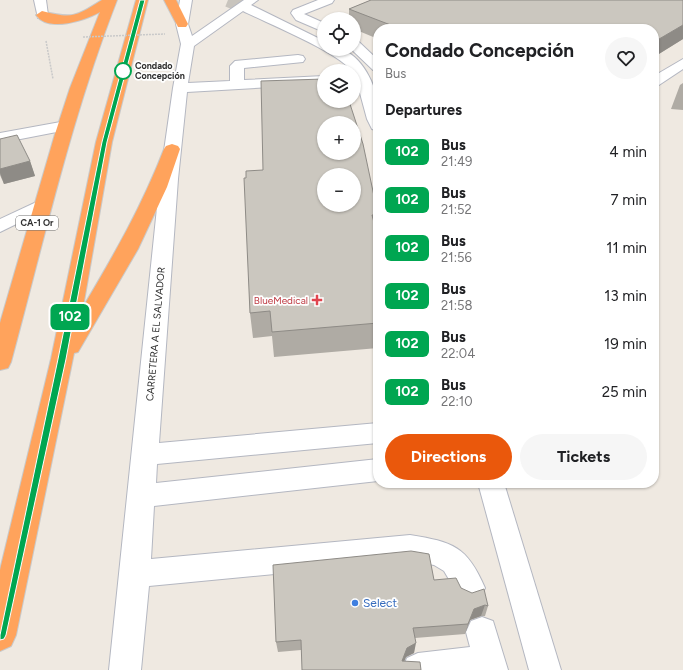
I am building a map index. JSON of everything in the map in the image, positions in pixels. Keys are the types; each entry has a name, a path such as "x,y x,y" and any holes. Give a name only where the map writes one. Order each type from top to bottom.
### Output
{"highway":[{"path":"42,15 58,21 70,20 88,14 110,0"},
{"name":"CA-1 Or","path":"0,362 6,328 66,126 81,77 110,0"},
{"path":"0,635 62,359 104,142 142,0"},
{"path":"170,0 178,34"},
{"path":"62,359 128,249 158,187 172,149"}],"street":[{"path":"40,0 42,15"},
{"name":"CARRETERA A EL SALVADOR","path":"125,670 135,574 140,496 145,455 172,149 180,88 178,34 186,0"},
{"path":"317,24 297,14 299,11 328,0"},
{"path":"178,34 210,30 230,13 249,3 317,42"},
{"path":"361,51 373,62"},
{"path":"340,56 354,65 361,74 373,117"},
{"path":"237,85 237,66 240,64 298,59"},
{"path":"659,79 683,63"},
{"path":"180,88 317,80"},
{"path":"368,98 373,88"},
{"path":"0,138 66,126"},
{"path":"0,226 43,204"},
{"path":"145,455 373,433"},
{"path":"140,496 373,471"},
{"path":"492,488 545,670"},
{"path":"135,574 410,548 440,554 454,562 470,588"},
{"path":"418,669 488,654"}],"path":[{"path":"42,15 50,66 66,126"},
{"path":"83,37 178,34"}],"building":[{"path":"371,0 683,0 683,25 659,39 659,24 388,24 361,14 361,12 349,9"},
{"path":"317,79 317,108 351,108 354,116 317,116 317,160 361,160 361,138 373,191 373,323 272,332 270,311 250,313 244,178 246,178 246,171 263,170 261,81"},
{"path":"17,135 30,161 0,169 0,139"},
{"name":"Select","path":"411,551 429,554 434,580 456,578 461,588 472,593 484,589 488,606 485,605 474,609 468,624 413,628 416,643 407,648 402,661 420,662 421,670 302,670 301,640 276,642 273,565"}],"tunnel":[{"path":"228,0 245,7"}],"bus line":[{"name":"102","path":"0,635 62,359 90,208 104,142 142,0"}],"place":[{"name":"Condado Concepción","path":"123,71"},
{"name":"BlueMedical","path":"317,300"},
{"name":"Select","path":"355,603"}]}
